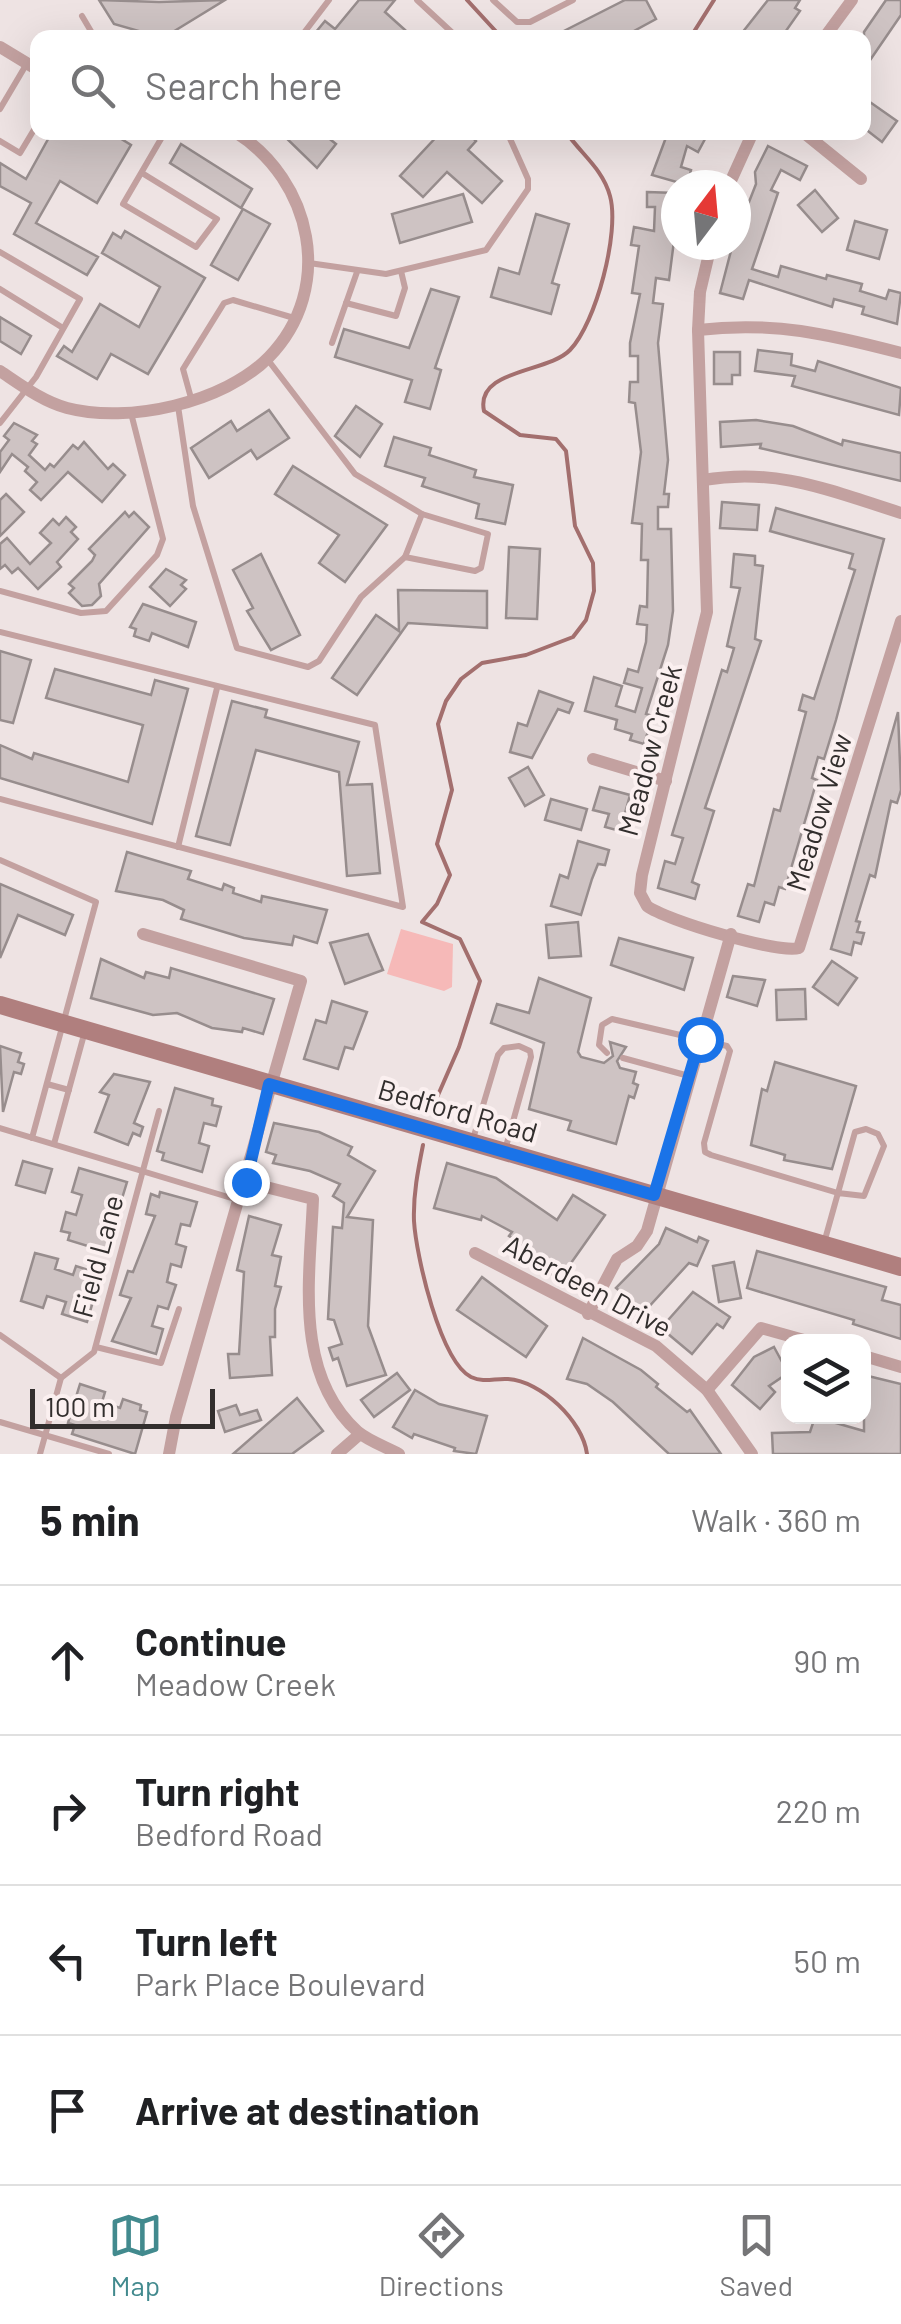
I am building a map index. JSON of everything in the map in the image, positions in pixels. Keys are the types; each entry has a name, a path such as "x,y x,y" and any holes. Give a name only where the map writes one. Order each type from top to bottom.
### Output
{"main road":[{"name":"Bedford Road","path":"0,1006 901,1266"}],"street":[{"path":"830,30 852,0"},
{"path":"0,47 30,66"},
{"path":"0,371 64,407 130,412 231,384 267,359 295,319 308,263 306,228 286,178 247,140"},
{"path":"736,170 750,140"},
{"path":"813,140 861,178"},
{"name":"Meadow Creek","path":"707,260 700,292 698,330 707,612 640,892 654,912 731,934"},
{"path":"698,330 765,324 812,330 901,354"},
{"path":"703,480 763,474 901,512"},
{"name":"Meadow View","path":"731,934 787,950 799,948 901,621"},
{"path":"593,759 666,781"},
{"path":"143,934 302,980 269,1084 246,1182 176,1416 169,1454"},
{"path":"588,1314 618,1259 643,1238 731,934"},
{"path":"246,1182 313,1199 309,1337 332,1402 360,1434 399,1454"},
{"name":"Aberdeen Drive","path":"475,1253 656,1346 707,1390 752,1454"},
{"path":"707,1390 761,1328 782,1334"},
{"path":"871,1358 901,1367"},
{"path":"337,1454 360,1434"}],"lane":[{"path":"306,30 330,0"},
{"path":"417,0 449,30"},
{"path":"493,0 517,22 530,22 574,0"},
{"path":"82,16 91,30"},
{"path":"0,110 30,70"},
{"path":"0,141 20,153 30,136"},
{"path":"142,172 217,219 196,247 123,204 160,140"},
{"path":"308,263 356,272 402,270 486,250 528,189 528,179 511,140"},
{"path":"0,252 80,298 26,388 0,423"},
{"path":"346,303 396,316 406,288 402,270"},
{"path":"332,344 356,272"},
{"path":"0,289 64,328"},
{"path":"191,398 183,370 224,303 233,300 295,319"},
{"path":"267,359 355,474 422,514 488,534 481,568 475,571 405,556"},
{"path":"176,402 194,506 236,648 308,667 318,661 361,597 405,556 422,514"},
{"path":"0,592 81,613 106,611 157,555 163,538 130,412"},
{"path":"0,632 374,725 403,907 0,799"},
{"path":"178,847 217,688"},
{"path":"0,860 96,902 32,1138"},
{"path":"608,1053 599,1045 602,1025 612,1019 727,1046 730,1051 714,1096 705,1152 838,1193 853,1196 868,1192 884,1146 878,1134 866,1129 855,1132 838,1193 824,1244"},
{"path":"54,1144 86,1030"},
{"path":"472,1142 498,1056 504,1048 519,1046 531,1054 504,1152"},
{"path":"623,1058 689,1076"},
{"path":"47,1084 69,1090"},
{"name":"Field Lane","path":"62,1378 96,1347 159,1111"},
{"path":"0,1128 240,1200"},
{"path":"96,1347 161,1363 179,1309"},
{"path":"0,1336 62,1378 40,1454"},
{"path":"0,1422 108,1454"}],"shaded area":[{"path":"401,929 453,944 452,987 444,991 387,974"}],"building":[{"path":"99,0 225,0 176,30 135,30 114,24"},
{"path":"359,0 395,0 385,12 405,30 318,30 325,21 335,29"},
{"path":"625,0 646,0 656,19 636,30 566,30"},
{"path":"768,0 800,0 795,8 800,11 787,30 744,30"},
{"path":"886,0 901,0 901,15 871,59 871,30 865,30"},
{"path":"871,103 897,121 882,142 871,133"},
{"path":"48,140 123,140 131,145 97,203 60,181 36,223 98,257 87,275 14,234 31,203 0,186 0,163 26,179"},
{"path":"288,140 331,140 336,144 317,168"},
{"path":"434,140 475,140 468,150 502,181 482,203 447,172 423,197 400,176"},
{"path":"665,140 704,140 698,152 687,146 681,167 691,170 661,170 661,178 652,175"},
{"path":"181,144 252,189 241,208 170,163"},
{"path":"768,146 807,166 800,180 781,170 771,190 778,193 752,269 778,277 781,266 826,279 827,275 862,284 860,291 886,299 889,290 901,293 897,324 862,314 864,307 834,299 832,307 749,280 743,299 720,293 729,260 751,260 755,172"},
{"path":"815,190 838,218 822,232 798,205"},
{"path":"647,192 661,192 661,260 672,260 669,280 656,278 653,303 663,304 658,343 668,460 664,494 669,494 668,507 658,507 658,529 671,529 673,611 668,645 646,714 653,716 644,744 630,740 632,734 615,729 617,720 585,711 594,677 622,686 616,706 635,712 642,688 624,683 628,669 638,672 647,625 637,624 640,606 647,607 648,560 641,560 642,524 632,523 641,452 635,403 629,402 630,382 638,382 638,356 630,356 630,343 640,294 632,293 639,246 631,245 634,227 654,231 655,207 647,207"},
{"path":"463,194 472,222 400,243 392,214"},
{"path":"243,209 270,224 238,280 211,265"},
{"path":"536,214 569,224 552,283 559,285 551,314 491,297 499,268 519,274"},
{"path":"855,221 887,230 879,259 847,250"},
{"path":"125,231 205,278 148,374 111,354 97,379 57,356 64,346 72,352 100,304 139,327 160,287 102,253 113,233 121,238"},
{"path":"431,289 459,297 435,368 441,370 430,409 405,402 412,380 335,357 344,329 409,348"},
{"path":"0,317 31,336 21,354 0,341"},
{"path":"758,350 792,354 791,365 815,371 818,361 901,388 899,415 792,386 795,376 755,371"},
{"path":"714,352 740,352 740,375 732,375 732,384 714,384"},
{"path":"356,406 382,424 360,457 335,436"},
{"path":"269,410 289,438 257,459 251,450 209,478 191,448 231,421 237,431"},
{"path":"756,420 793,426 842,445 843,440 901,453 901,481 760,448 761,444 721,447 720,422"},
{"path":"14,423 37,435 32,441 37,444 29,455 45,470 50,464 54,467 73,445 78,449 84,442 108,469 113,464 125,475 102,502 68,472 41,500 30,490 37,482 25,471 28,467 12,454 0,472 0,452 9,440 4,436"},
{"path":"394,437 431,448 429,455 476,470 474,477 513,485 505,524 476,518 479,504 422,486 425,478 385,466"},
{"path":"293,466 387,525 345,582 319,563 339,535 275,494"},
{"path":"6,494 24,512 0,536 0,500"},
{"path":"722,502 759,505 757,530 720,528"},
{"path":"776,508 884,539 836,720 824,759 818,757 812,778 817,780 785,889 779,887 774,905 765,902 759,922 738,916 748,884 754,886 774,809 780,811 806,712 799,710 803,695 814,699 855,570 849,568 853,554 770,531"},
{"path":"125,512 129,517 134,512 149,527 99,584 101,596 92,605 82,606 69,593 74,588 69,584 92,561 95,555 89,549"},
{"path":"66,517 76,527 71,532 78,539 57,562 61,567 38,589 18,568 12,573 5,565 0,569 0,544 7,538 30,564 51,543 40,533 53,519 59,525"},
{"path":"509,547 540,549 537,619 506,618"},
{"path":"261,554 300,635 271,650 247,611 253,608 233,570"},
{"path":"734,554 755,556 755,565 763,566 755,639 761,641 705,808 714,811 692,882 699,885 695,899 658,888 665,861 675,864 683,838 672,835 722,670 727,672 734,648 727,646 740,588 731,587"},
{"path":"166,569 186,580 181,585 186,589 170,606 150,587"},
{"path":"398,590 487,591 487,628 408,623 357,695 332,678 376,615 399,631"},
{"path":"143,604 196,622 188,647 152,633 149,641 134,636 136,629 130,627"},
{"path":"0,651 31,660 13,723 0,720"},
{"path":"55,669 151,695 155,680 188,689 152,824 0,778 0,745 32,759 34,753 128,782 143,725 46,698"},
{"path":"539,691 573,703 569,713 558,709 532,758 510,752 518,723 527,726"},
{"path":"232,701 267,710 265,717 359,742 347,785 372,784 380,873 347,876 339,772 256,750 230,845 196,836"},
{"path":"898,712 901,790 897,803 891,801 875,877 870,875 856,921 860,922 857,932 864,933 861,944 854,942 851,955 831,949"},
{"path":"528,767 544,795 525,806 509,778"},
{"path":"600,787 630,795 620,831 605,827 609,814 593,810"},
{"path":"551,799 587,809 581,830 545,820"},
{"path":"578,841 609,850 605,865 598,864 581,915 551,906 560,875 568,878"},
{"path":"127,852 191,871 188,879 222,890 224,884 234,888 233,893 261,902 262,896 327,910 317,943 294,936 292,945 244,938 181,919 184,910 163,900 116,891"},
{"path":"0,884 73,915 65,935 18,915 0,958"},
{"path":"578,922 581,956 549,958 546,925"},
{"path":"368,934 383,970 345,984 330,943"},
{"path":"619,938 693,958 684,990 611,965"},
{"path":"101,959 144,978 146,972 169,978 171,968 274,999 263,1034 243,1028 242,1032 212,1028 177,1013 153,1015 91,998"},
{"path":"832,961 857,978 838,1005 813,987"},
{"path":"733,976 765,980 757,1006 727,997"},
{"path":"539,978 591,998 578,1052 581,1057 604,1063 613,1056 610,1042 626,1047 617,1061 620,1068 636,1072 633,1083 638,1085 634,1098 629,1096 616,1144 568,1130 571,1121 529,1109 544,1043 491,1023 497,1004 529,1013"},
{"path":"805,989 806,1019 777,1020 776,990"},
{"path":"332,1001 367,1012 353,1049 345,1047 338,1069 304,1059 316,1020 326,1023"},
{"path":"0,1046 21,1053 18,1062 24,1064 21,1074 14,1072 3,1112"},
{"path":"775,1062 856,1086 832,1169 784,1160 785,1155 751,1145 762,1089 767,1091"},
{"path":"114,1074 150,1082 134,1123 143,1127 140,1136 133,1133 128,1145 95,1132 109,1095 100,1092"},
{"path":"175,1088 213,1099 212,1105 221,1107 216,1126 204,1123 199,1143 209,1146 202,1172 162,1160 164,1153 157,1151"},
{"path":"274,1123 319,1132 352,1147 348,1155 375,1171 347,1217 373,1220 368,1326 386,1375 347,1386 338,1358 333,1360 329,1348 342,1344 334,1320 328,1319 333,1227 342,1228 344,1203 333,1196 340,1184 310,1171 273,1163 276,1155 266,1152"},
{"path":"23,1161 52,1169 45,1193 16,1185"},
{"path":"447,1163 496,1178 557,1220 573,1195 605,1215 559,1280 529,1257 532,1252 509,1236 512,1232 482,1216 481,1220 434,1208"},
{"path":"79,1168 127,1182 120,1205 109,1202 103,1222 115,1226 107,1252 68,1240 70,1233 61,1231 66,1212 76,1215 82,1195 72,1192"},
{"path":"160,1192 197,1202 190,1226 181,1224 176,1244 186,1247 181,1267 171,1264 167,1282 176,1285 168,1309 158,1306 152,1326 163,1329 156,1354 112,1341 131,1298 120,1295 128,1271 133,1272 155,1216 146,1214 151,1194 159,1197"},
{"path":"249,1216 281,1225 272,1255 281,1257 275,1286 281,1287 275,1309 275,1337 270,1337 272,1375 230,1378 228,1354 239,1354 244,1272 237,1270"},
{"path":"666,1228 697,1242 699,1237 708,1241 697,1266 689,1263 644,1312 616,1288 659,1244"},
{"path":"757,1251 886,1287 882,1300 901,1305 901,1339 853,1324 854,1320 747,1288"},
{"path":"35,1253 58,1259 55,1269 73,1275 76,1266 101,1274 87,1322 62,1314 66,1302 47,1296 43,1308 21,1301"},
{"path":"734,1262 741,1298 719,1302 713,1266"},
{"path":"482,1277 547,1326 526,1357 457,1310"},
{"path":"693,1292 730,1317 723,1328 717,1324 692,1354 661,1328"},
{"path":"583,1338 641,1370 658,1384 656,1387 687,1412 690,1410 721,1454 669,1454 613,1402 587,1384 567,1379"},
{"path":"774,1347 781,1360 781,1378 769,1386 775,1392 760,1409 732,1385 754,1357"},
{"path":"397,1373 410,1390 374,1417 361,1400"},
{"path":"871,1377 901,1384 901,1454 773,1454 772,1433 810,1432 813,1424 840,1424 864,1431 864,1424 871,1424"},
{"path":"80,1384 105,1392 102,1402 120,1408 123,1399 141,1405 140,1410 147,1412 135,1454 72,1434 75,1425 68,1423"},
{"path":"415,1390 439,1404 487,1416 476,1454 454,1451 455,1448 414,1434 412,1438 393,1427"},
{"path":"297,1398 323,1431 292,1454 233,1454"},
{"path":"236,1405 240,1415 257,1410 261,1420 225,1432 218,1411"}],"waterway":[{"path":"467,0 495,30"},
{"path":"695,30 714,0"},
{"path":"435,1102 459,1047 480,981 460,939 422,922 437,904 450,875 437,844 452,790 438,724 446,701 461,679 482,663 526,655 573,637 586,620 594,591 593,563 575,526 566,451 556,439 520,435 484,411 484,397 501,379 560,358 570,350 597,299 612,231 610,196 597,170 573,140"},
{"path":"423,1145 414,1202 416,1237 432,1306 449,1351 471,1377 521,1381 546,1395 569,1416 587,1454"}],"route":[{"path":"246,1182 269,1084 654,1195 700,1039"}]}
